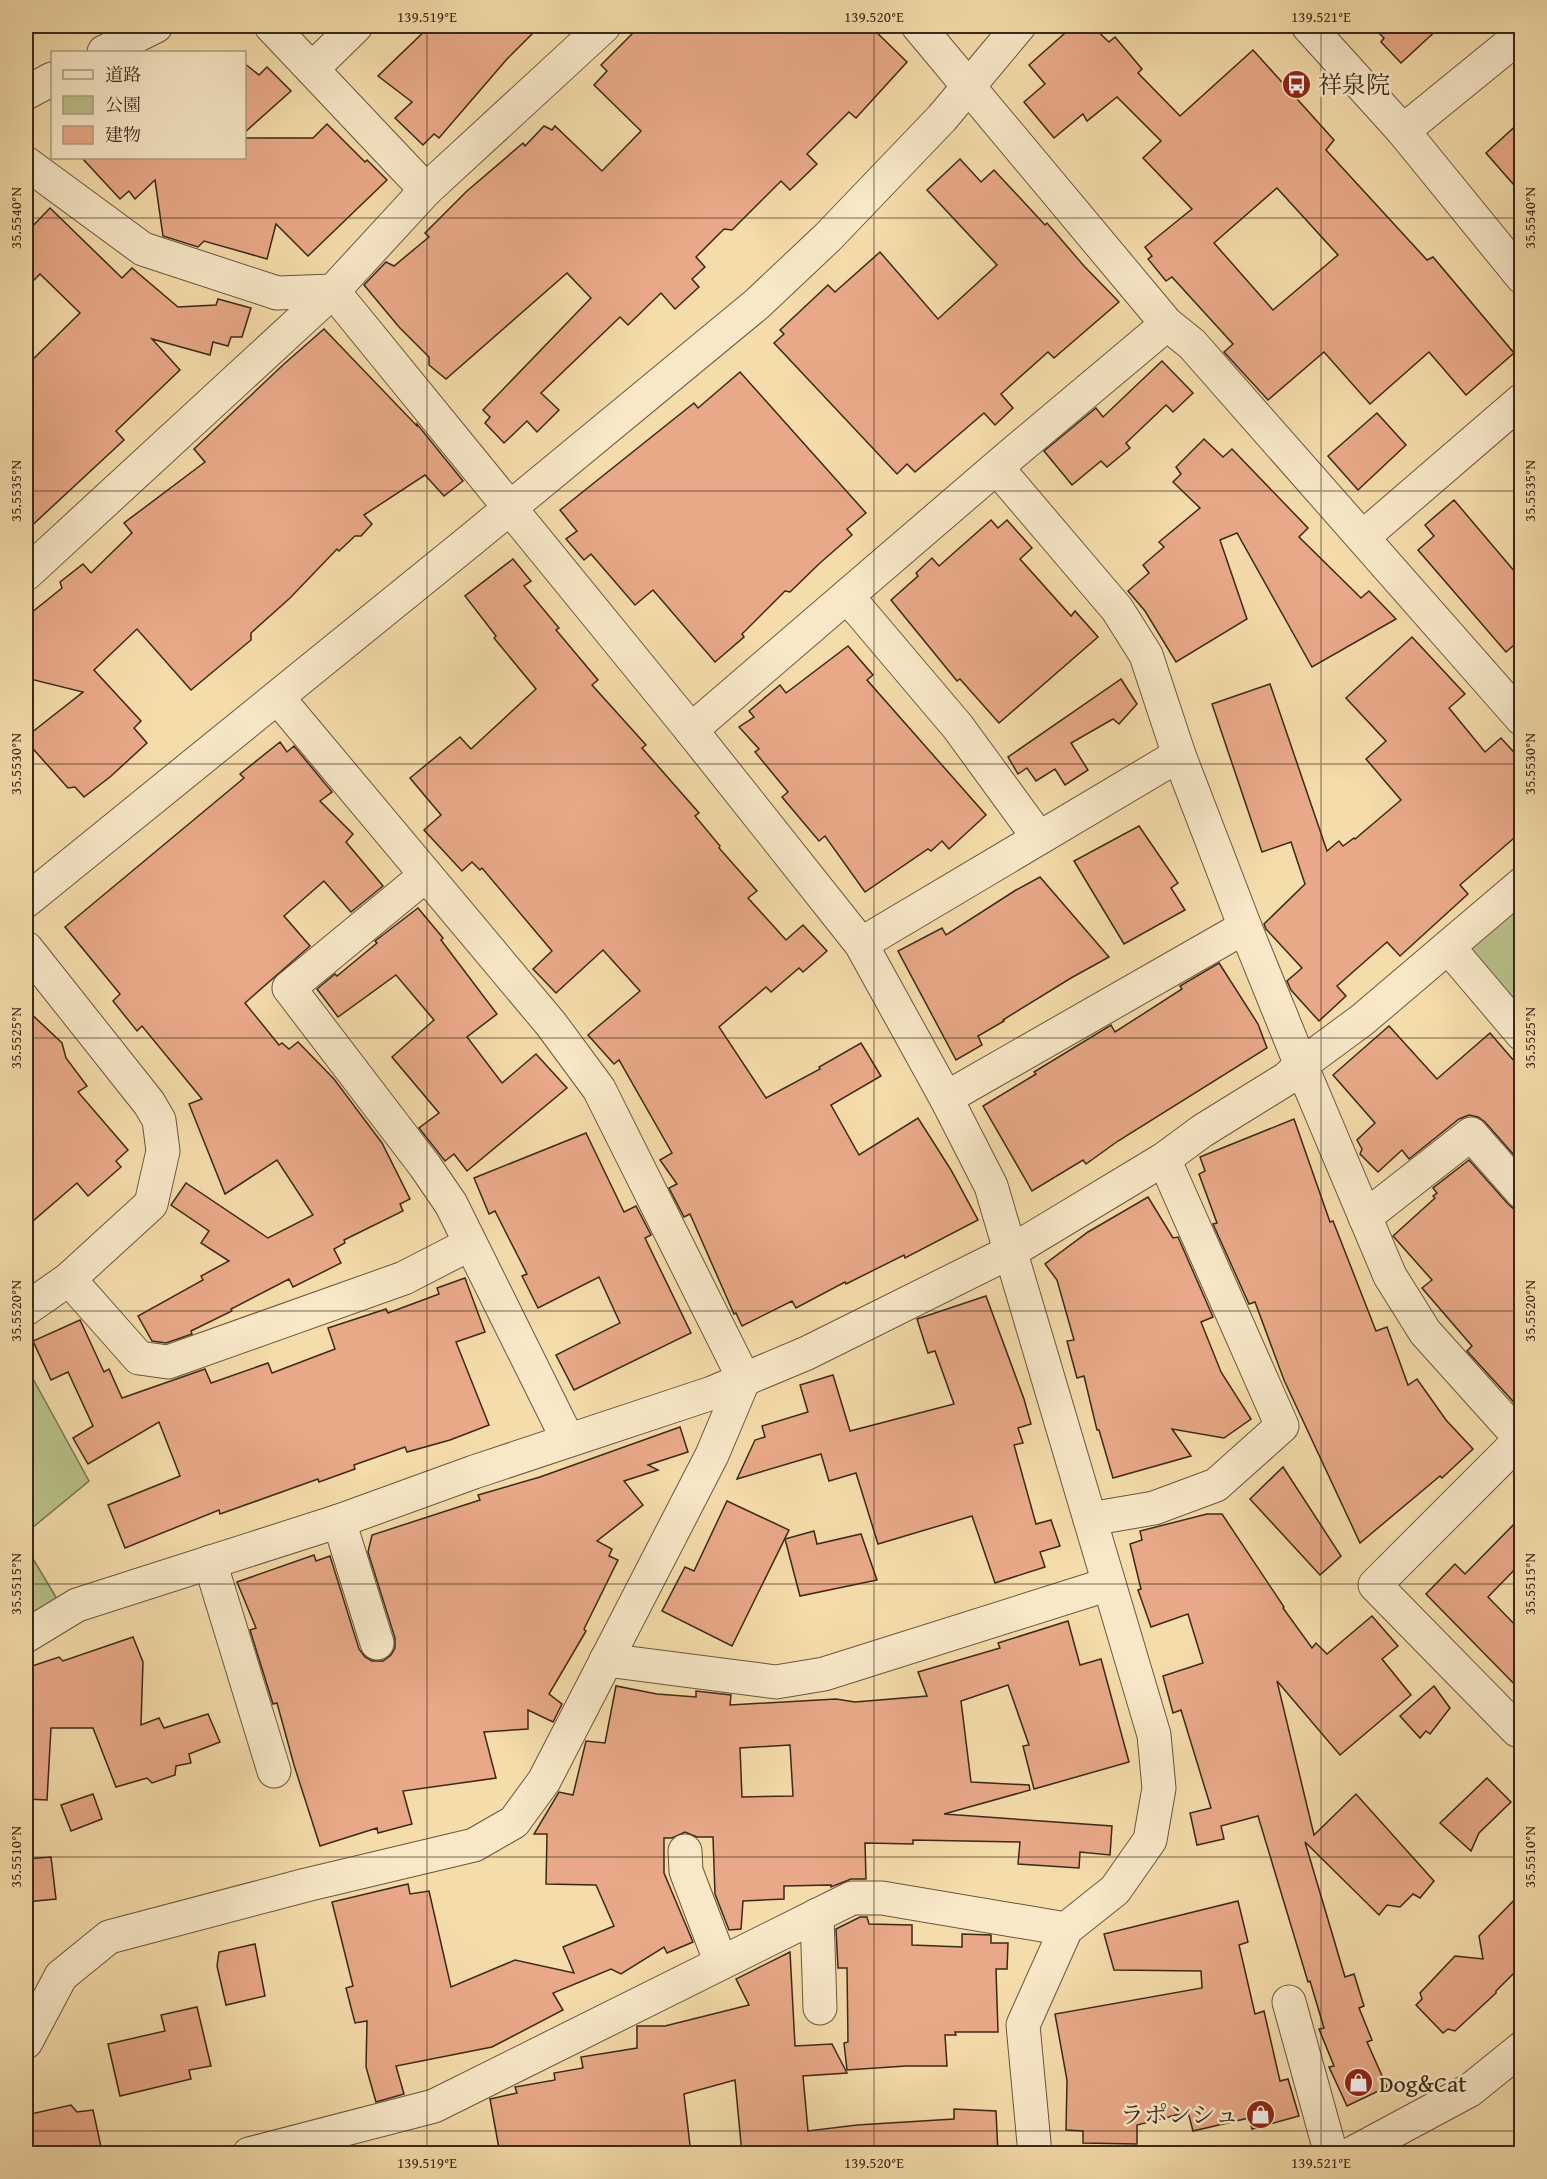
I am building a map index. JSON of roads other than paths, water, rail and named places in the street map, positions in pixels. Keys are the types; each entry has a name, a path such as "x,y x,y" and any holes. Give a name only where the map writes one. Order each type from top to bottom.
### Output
{"street":[{"path":"106,51 156,26"},
{"path":"272,26 426,190"},
{"path":"312,69 356,26"},
{"path":"26,574 333,291 426,190 604,26"},
{"path":"918,26 1167,324 1192,344 1521,719"},
{"path":"26,901 630,410 782,281 942,118 1019,26"},
{"path":"1308,26 1403,131 1521,277"},
{"path":"1403,131 1521,34"},
{"path":"26,93 51,80"},
{"path":"26,163 143,249 277,293 333,291"},
{"path":"333,291 691,730 861,944 946,1098 991,1186 1154,1736 1159,1788 1150,1840 1115,1890 1066,1929 1023,2025 1035,2154"},
{"path":"691,730 1167,324"},
{"path":"1363,537 1521,400"},
{"path":"997,468 1117,609 1146,655 1179,755 1245,927 1390,1276 1425,1332 1521,1440 1375,1585 1516,1730 1521,1730"},
{"path":"847,596 958,727 1039,838"},
{"path":"26,2042 61,1976 109,1937 306,1885 474,1845 514,1822 544,1781 712,1455 744,1379 599,1089 551,1024 278,698"},
{"path":"861,944 1179,755"},
{"path":"426,875 289,988 425,1166 451,1204 568,1440"},
{"path":"26,1636 77,1605 339,1521 474,1472 712,1393 807,1353 1010,1252 1164,1159 1202,1131 1286,1079 1449,948 1521,884"},
{"path":"946,1098 1245,927"},
{"path":"26,948 149,1103 159,1120 163,1151 152,1204 69,1279 26,1309"},
{"path":"1449,948 1521,1034"},
{"path":"1365,1217 1472,1134 1521,1192"},
{"path":"1090,1519 1154,1508 1216,1485 1282,1426 1164,1159"},
{"path":"69,1279 139,1358 168,1362 404,1278 470,1244"},
{"path":"339,1521 377,1643"},
{"path":"210,1562 274,1771"},
{"path":"606,1660 776,1682 824,1674 1109,1584"},
{"path":"685,1851 686,1871 721,1963"},
{"path":"249,2154 434,2106 852,1898 882,1898 1066,1929"},
{"path":"817,1915 820,2008"},
{"path":"1289,2002 1351,2153 1470,2090 1521,2048"}],"place":[{"name":"祥泉院","path":"1297,84"},
{"name":"Dog&Cat","path":"1358,2083"},
{"name":"ラポンシュ","path":"1260,2114"}]}
